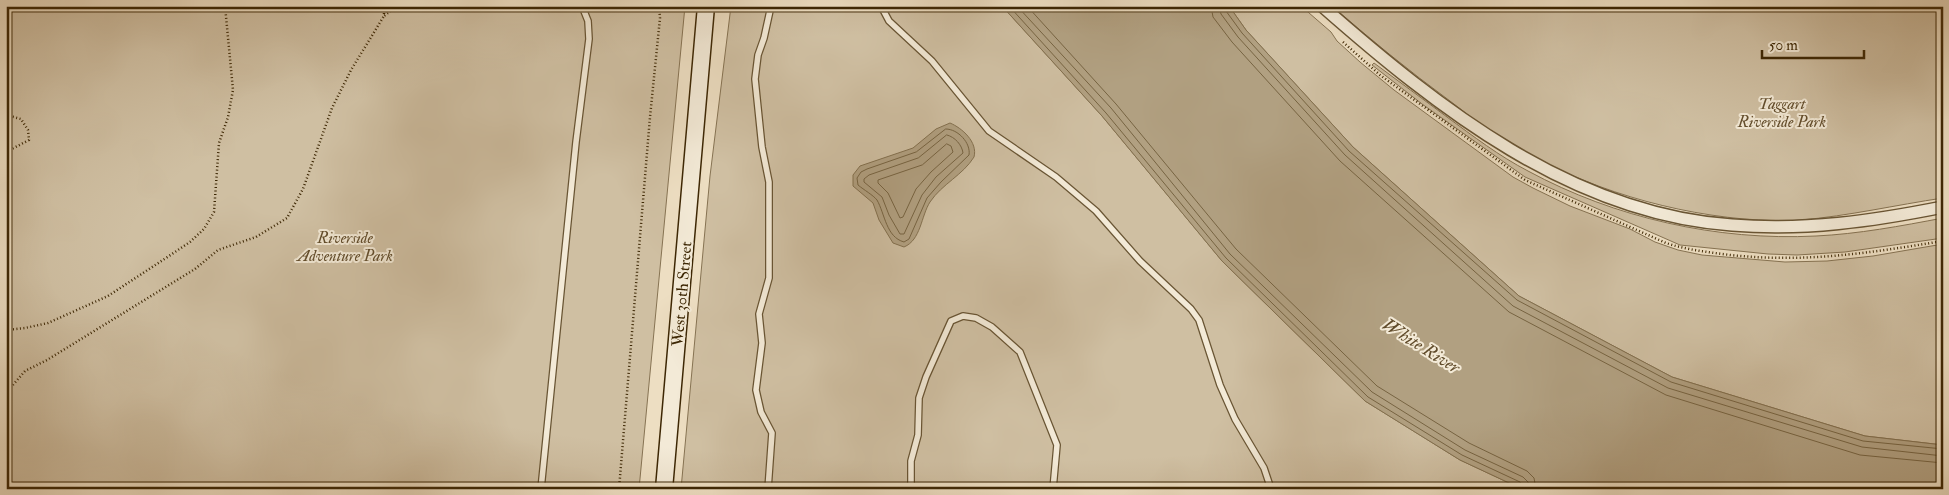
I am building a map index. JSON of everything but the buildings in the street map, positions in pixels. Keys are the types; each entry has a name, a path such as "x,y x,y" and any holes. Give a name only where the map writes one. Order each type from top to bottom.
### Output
{"main road":[{"name":"West 30th Street","path":"664,489 706,6"}],"street":[{"path":"1322,6 1392,65 1478,128 1565,180 1607,197 1687,219 1756,227 1852,223 1943,207"}],"lane":[{"path":"540,489 576,142 589,39 588,21 582,6"},
{"path":"768,489 772,433 761,412 756,390 762,343 759,314 769,278 769,182 762,148 755,79 758,55 771,6"},
{"path":"881,6 889,21 932,61 989,132 1056,176 1089,205 1140,261 1191,309 1199,320 1220,385 1264,468 1271,489"},
{"path":"911,489 911,461 918,435 919,398 926,377 951,321 963,316 976,318 992,327 1020,352 1057,445 1053,489"}],"path":[{"path":"6,330 48,323 108,296 176,252 204,229 214,212 219,143 228,117 233,90 225,6"},
{"path":"384,6 384,16"},
{"path":"6,393 25,371 55,355 195,269 218,250 256,237 287,218 302,188 332,108 351,70 384,16 397,6"},
{"path":"619,489 660,18 659,6"},
{"path":"6,115 22,118 28,130 29,140 6,152"}],"green space":[{"name":"Riverside Adventure Park","path":"6,6 685,6 639,489 6,489"},
{"path":"731,6 1002,6 1102,116 1222,261 1365,401 1460,460 1522,489 681,489 710,176"},
{"path":"1229,6 1301,6 1331,32 1337,41 1360,62 1394,90 1513,177 1570,206 1678,250 1702,255 1785,262 1827,261 1873,256 1943,244 1943,445 1865,436 1672,377 1519,296 1353,147 1246,30"},
{"name":"Taggart Riverside Park","path":"1332,6 1943,6 1943,198 1836,216 1780,221 1711,215 1678,209 1614,192 1553,167 1495,135 1375,43"},
{"path":"1374,63 1476,138 1517,165 1561,187 1631,214 1704,230 1741,235 1779,237 1848,233 1943,218 1943,238 1845,252 1797,255 1680,245 1525,177 1422,104 1372,65"}],"water":[{"name":"White River","path":"1002,6 1229,6 1246,30 1353,147 1519,296 1672,377 1865,436 1943,445 1943,489 1522,489 1460,460 1365,401 1222,261 1102,116"},
{"path":"950,123 968,136 974,146 974,157 930,202 917,233 910,244 904,247 893,243 879,220 873,203 853,186 853,175 860,166 913,148 936,129"}]}
